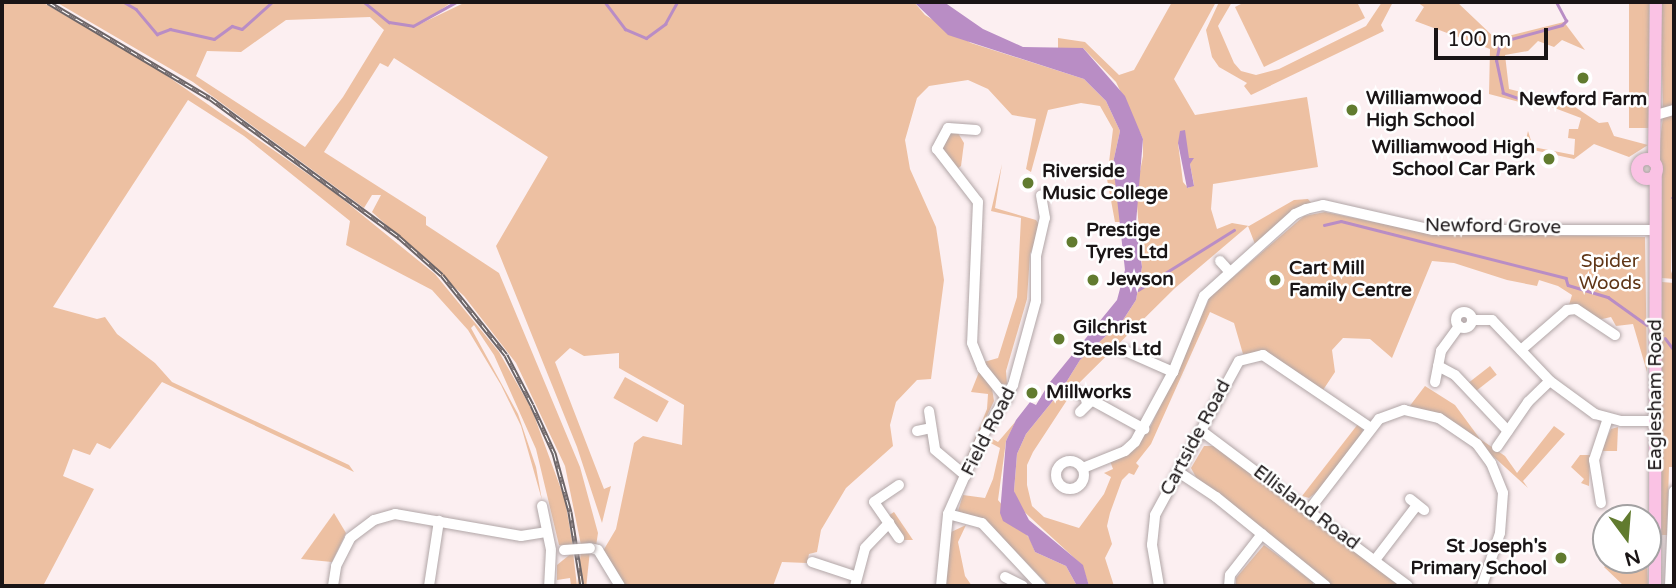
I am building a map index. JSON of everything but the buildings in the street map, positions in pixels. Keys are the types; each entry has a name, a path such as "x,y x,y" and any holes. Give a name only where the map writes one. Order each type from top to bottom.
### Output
{"main road":[{"name":"Eaglesham Road","path":"1655,504 1656,205 1652,165 1656,115 1656,2"},
{"name":"Eaglesham Road","path":"1652,165 1638,168 1656,205"}],"street":[{"path":"1656,115 1674,110"},
{"path":"976,130 963,134 948,128 937,149 978,202 976,315 972,343 982,368 1007,399"},
{"name":"Field Road","path":"941,586 948,514 982,437 1007,399 1035,301 1036,256 1045,221 1041,195"},
{"name":"Newford Grove","path":"1083,468 1125,451 1143,429 1173,372 1202,299 1295,214 1317,205 1433,230 1656,230"},
{"path":"1220,261 1230,272"},
{"path":"1521,350 1567,310 1576,309 1608,323 1615,335"},
{"path":"1435,382 1441,351 1459,326 1469,327 1473,320 1492,320 1550,381 1584,408 1608,418 1656,421"},
{"path":"1122,350 1136,351 1173,372"},
{"name":"Cartside Road","path":"1159,586 1153,527 1238,361 1260,354 1371,428"},
{"path":"1438,366 1455,375 1508,431"},
{"path":"1497,447 1550,381"},
{"path":"1077,393 1143,429"},
{"path":"1080,412 1090,402"},
{"path":"929,411 939,456 966,476"},
{"path":"1309,510 1371,428 1390,412 1418,411 1458,428 1486,456 1503,493 1503,513 1482,586"},
{"path":"1601,503 1594,460 1608,418"},
{"path":"917,431 931,428"},
{"name":"Ellisland Road","path":"1203,432 1408,586"},
{"path":"1180,473 1262,534 1322,585"},
{"path":"899,485 874,502 899,538"},
{"path":"1670,586 1674,491"},
{"path":"1375,560 1417,505"},
{"path":"542,506 551,550 549,586"},
{"path":"333,586 340,556 364,525 394,514 522,536 546,532"},
{"path":"948,514 982,523 1028,568 1038,584"},
{"path":"429,586 439,521"},
{"path":"813,562 856,581 870,540 889,523"},
{"path":"1229,586 1230,575 1262,534"},
{"path":"1662,541 1672,541"},
{"path":"551,550 594,549 620,586"},
{"path":"1005,577 1020,585 1028,568"}],"green space":[{"path":"2,2 42,2 150,64 335,193 435,274 499,352 532,410 565,500 573,547 559,545 536,449 494,355 474,325 471,328 518,414 536,467 542,500 521,426 501,385 468,330 432,290 346,245 350,221 244,136 188,100 53,307 97,319 105,317 117,334 155,363 172,382 349,465 354,472 162,382 110,449 97,443 90,455 73,449 63,476 94,489 43,586 2,586"},
{"path":"56,2 452,2 420,24 466,2 914,2 925,15 971,43 1084,79 1106,101 1120,131 1113,163 1122,222 1115,222 1107,179 1113,129 1100,106 1081,103 1048,110 1031,172 1026,169 1036,119 1012,115 988,89 968,80 929,86 917,98 905,140 910,169 936,227 944,280 931,379 917,380 896,402 890,425 893,446 846,488 821,530 817,552 809,554 807,563 782,562 773,586 624,586 603,551 616,529 634,443 643,436 682,445 684,405 619,368 619,353 584,356 570,348 555,362 604,489 611,486 602,523 577,447 496,246 548,157 394,58 388,67 380,63 324,152 426,217 426,225 499,273 580,467 598,533 596,546 581,545 565,466 516,363 464,296 372,212 381,195 372,195 364,208 193,82","holes":["370,17 384,30 343,97 305,147 196,76 207,51 241,52 286,20"]},
{"path":"1172,2 1216,2 1174,79 1195,115 1307,97 1318,167 1213,184 1211,209 1217,229 1232,223 1249,226 1294,200 1308,199 1312,204 1255,244 1248,226 1175,288 1071,391 1062,389 1080,360 1123,320 1136,300 1142,267 1136,192 1143,156 1143,139 1116,82 1083,48 1058,48 1058,38 1085,42 1119,75 1134,70","holes":["1178,143 1190,164 1194,185 1188,188 1183,182"]},
{"path":"1219,2 1232,2 1218,26 1234,63 1241,71 1256,75 1279,69 1366,26 1382,2 1393,2 1381,25 1384,31 1251,95 1244,86 1247,83 1219,67 1212,57 1206,30"},
{"path":"1245,2 1357,2 1365,18 1264,67 1235,7"},
{"path":"1417,2 1457,2 1496,39 1564,22 1585,50 1562,40 1554,47 1538,41 1528,51 1505,55 1509,89 1572,105 1599,123 1608,122 1614,136 1648,145 1629,157 1594,144 1574,159 1524,148 1528,131 1533,147 1574,155 1575,139 1568,138 1569,129 1578,129 1581,118 1536,101 1527,104 1489,94 1490,49 1415,21 1424,7"},
{"path":"1629,2 1649,2 1649,128 1629,128"},
{"path":"1660,2 1674,2 1674,106 1663,109"},
{"path":"1674,114 1671,271 1674,279 1662,278 1662,171 1658,157 1663,117"},
{"path":"950,132 958,133 964,143 961,166 957,169 942,151 943,140"},
{"path":"1002,164 995,208 1036,220 1041,227 1030,254 1027,299 1006,371 1007,384 1002,385 984,362 998,358 1017,297 1021,218 991,211"},
{"name":"Spider Woods","path":"1325,212 1427,233 1645,237 1647,372 1633,324 1616,326 1611,317 1598,320 1569,305 1572,295 1558,286 1539,280 1537,286 1507,280 1454,263 1432,261 1392,358 1370,339 1343,338 1332,350 1335,372 1323,390 1267,352 1243,354 1234,323 1210,312 1151,444 1136,463 1139,466 1134,475 1129,473 1122,480 1110,513 1107,526 1112,544 1105,558 1114,586 1089,586 1082,565 1019,507 1014,491 1017,454 1026,434 1060,392 1071,394 1033,452 1027,465 1027,485 1032,506 1044,517 1079,528 1104,494 1111,477 1104,473 1113,469 1110,461 1149,430 1210,297 1304,216"},
{"path":"1662,282 1674,283 1674,467 1669,467 1667,535 1662,535"},
{"path":"1490,366 1497,375 1475,392 1468,383"},
{"path":"979,372 992,388 994,401 964,465 987,409 988,394 971,392"},
{"path":"625,377 669,401 657,422 613,398"},
{"path":"1425,386 1455,405 1480,439 1505,456 1517,473 1554,426 1565,434 1523,481 1528,488 1459,425 1437,413 1409,407"},
{"path":"1016,421 1006,441 998,500 1030,539 1035,552 1066,566 1077,586 1049,586 987,522 958,511 963,495 985,498 993,479 1000,448 985,440 987,436 998,442"},
{"path":"1358,424 1363,430 1360,437 1319,490 1309,498 1302,496"},
{"path":"1618,427 1617,451 1601,451 1611,429"},
{"path":"1204,446 1217,446 1403,586 1333,586 1197,479 1191,468"},
{"path":"1580,455 1590,455 1589,486 1581,483 1584,479 1571,467"},
{"path":"894,512 913,540 904,540 888,516"},
{"path":"334,513 346,533 332,562 301,559"},
{"path":"966,525 958,542 965,576 972,586 945,586 949,533"},
{"path":"1264,545 1313,582 1313,586 1236,586 1236,578"},
{"path":"581,550 590,551 586,586 577,586"},
{"path":"573,552 577,586 571,586 570,578 557,580 557,565"},
{"path":"1611,574 1648,574 1648,586 1624,586"}],"shaded area":[{"path":"914,2 944,2 983,29 1023,47 1083,48 1125,96 1143,139 1136,223 1142,267 1136,300 1123,320 1080,360 1062,389 1050,382 1117,300 1125,270 1113,163 1120,131 1106,101 1084,79 948,35"},
{"path":"1185,130 1189,158 1194,158 1190,164 1194,186 1187,188 1178,143 1180,131"},
{"path":"1048,385 1060,392 1026,434 1017,454 1014,491 1029,520 1083,565 1089,586 1077,586 1066,566 1035,552 1028,536 1003,521 1000,513 1006,441 1016,420 1030,402 1036,405"}],"waterway":[{"path":"124,2 136,9 157,34 170,29 214,39 232,26 242,29 272,2"},
{"path":"364,2 389,22 413,26 456,2"},
{"path":"605,2 625,29 646,38 665,24 677,2"},
{"path":"1537,105 1503,93 1496,61 1500,42 1562,25 1566,21 1556,2"},
{"path":"1324,225 1341,221 1566,278 1568,285 1608,297 1647,325"},
{"path":"1138,290 1234,230"},
{"path":"1665,338 1674,350"}],"railway":[{"path":"48,2 210,98 399,237 442,275 506,355 554,453 570,512 582,586"}],"place":[{"name":"Newford Farm","path":"1583,78"},
{"name":"Williamwood High School","path":"1352,110"},
{"name":"Williamwood High School Car Park","path":"1549,159"},
{"name":"Riverside Music College","path":"1028,183"},
{"name":"Prestige Tyres Ltd","path":"1072,242"},
{"name":"Jewson","path":"1093,280"},
{"name":"Cart Mill Family Centre","path":"1275,280"},
{"name":"Gilchrist Steels Ltd","path":"1059,339"},
{"name":"Millworks","path":"1032,393"},
{"name":"St Joseph's Primary School","path":"1561,558"}]}
